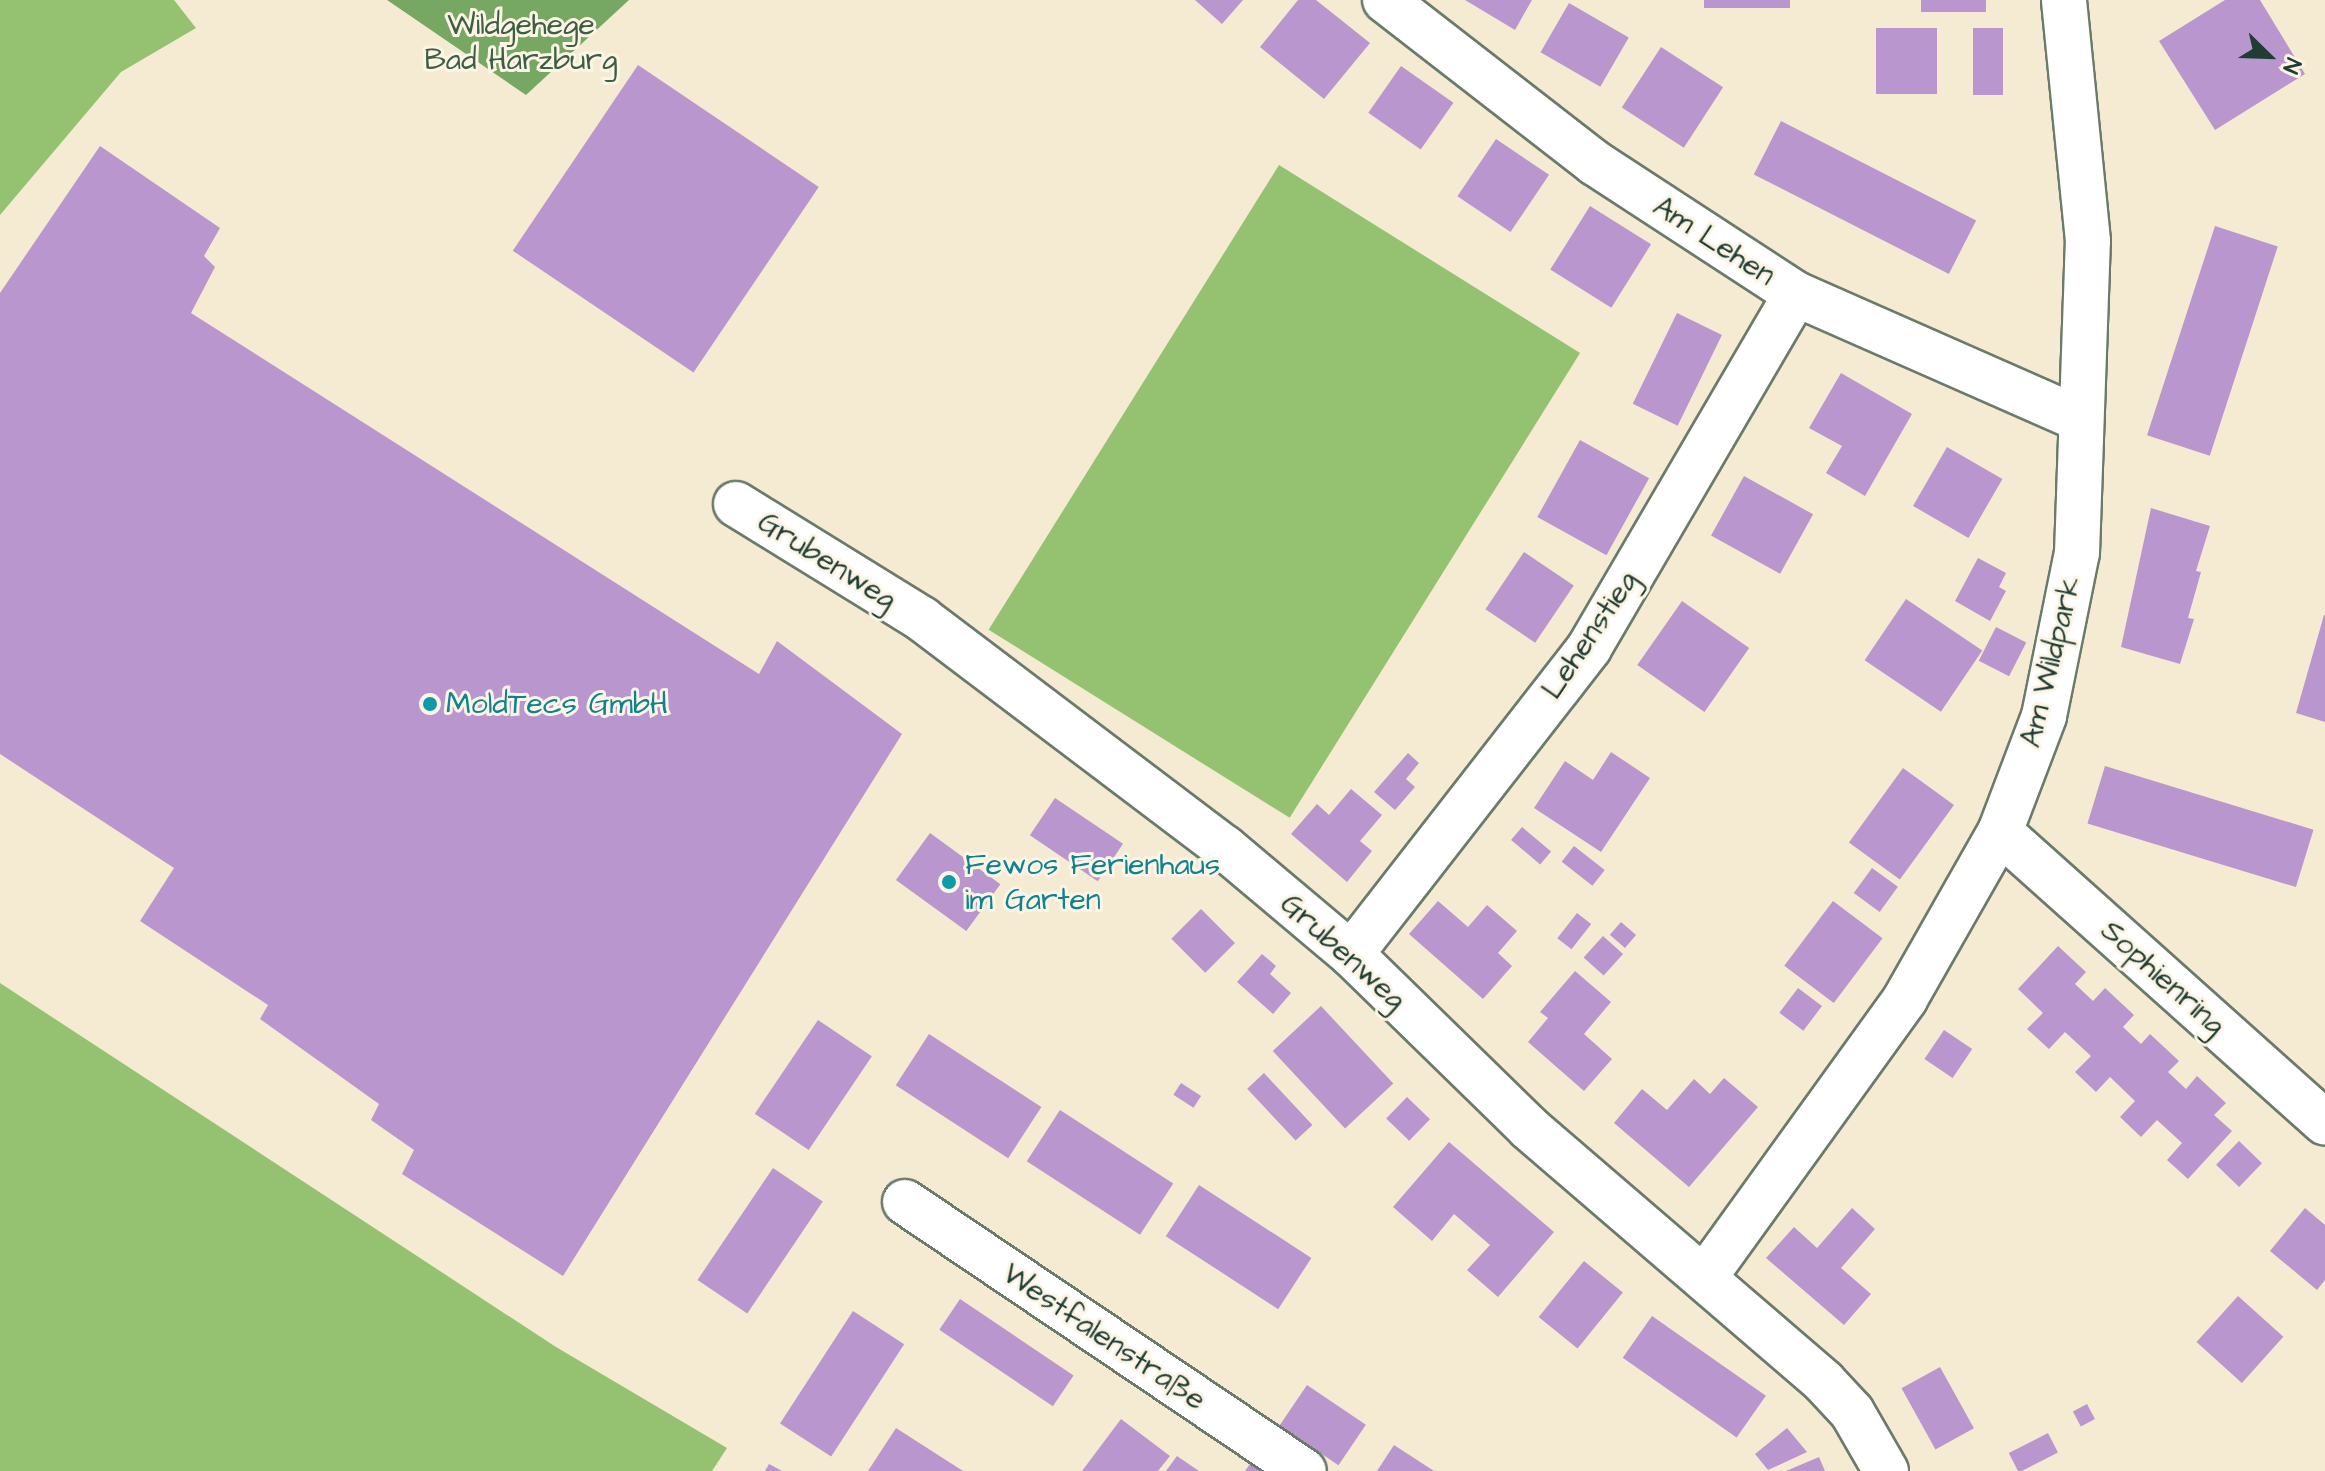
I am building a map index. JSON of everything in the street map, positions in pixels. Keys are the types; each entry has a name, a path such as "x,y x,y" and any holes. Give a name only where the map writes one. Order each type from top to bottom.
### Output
{"street":[{"name":"Am Lehen","path":"1385,0 1595,163 1796,294 2080,419"},
{"name":"Am Wildpark","path":"1704,1278 1905,999 2000,832 2044,716 2077,553 2088,241 2064,0"},
{"name":"Lehenstieg","path":"1351,954 1589,648 1796,294"},
{"name":"Grubenweg","path":"736,504 922,619 1225,848 1351,954 1529,1128 1824,1382 1852,1412 1886,1471"},
{"name":"Sophienring","path":"2000,832 2325,1123"},
{"name":"Westfalenstraße","path":"905,1202 1304,1471"}],"green space":[{"path":"0,0 174,0 196,28 121,72 0,215"},
{"name":"Wildgehege Bad Harzburg","path":"387,0 629,0 526,95"},
{"path":"1279,165 1580,353 1290,818 989,630"},
{"path":"0,983 556,1347 727,1448 712,1471 0,1471"}],"building":[{"path":"1195,0 1243,0 1222,24"},
{"path":"1298,0 1316,0 1370,43 1324,99 1260,47"},
{"path":"1465,0 1532,0 1515,30"},
{"path":"1704,0 1790,0 1790,8 1704,8"},
{"path":"1921,0 1986,0 1986,12 1921,12"},
{"path":"2225,0 2260,0 2305,74 2215,130 2159,41"},
{"path":"1569,3 1629,38 1600,87 1540,52"},
{"path":"1876,28 1937,28 1937,94 1876,94"},
{"path":"1973,28 2003,28 2003,95 1973,95"},
{"path":"1661,47 1723,87 1684,148 1622,107"},
{"path":"638,65 819,187 693,373 513,251"},
{"path":"1401,66 1453,103 1421,149 1368,113"},
{"path":"1781,121 1976,220 1949,274 1754,174"},
{"path":"1496,139 1549,175 1510,232 1457,196"},
{"name":"MoldTecs GmbH","path":"100,146 220,228 204,256 215,267 191,313 759,674 777,641 902,734 563,1276 402,1174 414,1150 371,1120 379,1104 260,1019 268,1005 140,921 174,868 0,754 0,293"},
{"path":"1590,206 1651,244 1611,308 1550,270"},
{"path":"2215,226 2278,246 2210,456 2147,435"},
{"path":"1677,313 1722,335 1678,426 1633,404"},
{"path":"1841,373 1912,414 1865,496 1826,473 1842,446 1809,428"},
{"path":"1580,440 1649,478 1606,555 1537,517"},
{"path":"1947,447 2002,479 1968,538 1913,506"},
{"path":"1744,476 1813,514 1780,574 1711,535"},
{"path":"2151,508 2210,526 2196,571 2201,572 2188,618 2194,619 2180,664 2121,647"},
{"path":"1524,552 1574,586 1535,643 1485,609"},
{"path":"1978,558 2006,573 1999,587 2006,591 1990,621 1955,601"},
{"path":"1906,599 1982,650 1941,712 1865,660"},
{"path":"1682,601 1749,648 1704,712 1637,665"},
{"path":"2325,615 2325,722 2296,713"},
{"path":"1996,627 2026,642 2009,676 1979,661"},
{"path":"1611,752 1650,778 1601,852 1534,808 1565,761 1593,780"},
{"path":"1408,753 1419,763 1406,779 1415,787 1395,810 1374,792"},
{"path":"2105,766 2313,830 2296,887 2087,823"},
{"path":"1903,768 1954,805 1900,879 1849,842"},
{"path":"1351,789 1382,815 1360,841 1372,851 1347,882 1291,834 1317,804 1329,815"},
{"path":"1055,798 1123,844 1098,881 1030,835"},
{"path":"1522,827 1551,851 1540,864 1511,840"},
{"name":"Fewos Ferienhaus im Garten","path":"930,833 1000,884 966,931 896,880"},
{"path":"1574,846 1605,870 1592,886 1562,862"},
{"path":"1872,868 1898,887 1880,912 1854,893"},
{"path":"1438,901 1468,927 1487,905 1517,931 1498,953 1512,966 1483,999 1409,934"},
{"path":"1833,901 1883,938 1834,1003 1784,966"},
{"path":"1201,909 1235,943 1205,973 1171,939"},
{"path":"1577,913 1591,924 1571,949 1557,938"},
{"path":"1621,922 1636,935 1625,948 1610,935"},
{"path":"1603,936 1623,954 1604,976 1584,958"},
{"path":"2058,946 2086,972 2075,984 2093,1001 2105,988 2134,1015 2123,1027 2141,1044 2150,1034 2179,1061 2168,1072 2186,1089 2197,1076 2226,1103 2214,1115 2232,1131 2188,1179 2167,1160 2182,1143 2157,1120 2141,1137 2120,1117 2135,1101 2110,1077 2096,1092 2075,1072 2091,1056 2065,1032 2049,1049 2027,1029 2043,1013 2018,989"},
{"path":"1262,954 1276,966 1270,974 1291,993 1273,1014 1237,982"},
{"path":"1575,971 1611,1002 1584,1034 1612,1059 1584,1091 1528,1042 1548,1018 1540,1012"},
{"path":"1798,988 1822,1006 1803,1031 1779,1013"},
{"path":"1321,1006 1393,1084 1345,1129 1273,1051"},
{"path":"818,1020 872,1056 809,1150 755,1114"},
{"path":"1944,1030 1972,1049 1953,1078 1924,1059"},
{"path":"929,1034 1041,1107 1008,1158 896,1085"},
{"path":"1264,1073 1312,1125 1296,1141 1247,1089"},
{"path":"1724,1078 1758,1107 1689,1187 1614,1123 1642,1089 1667,1110 1694,1079 1710,1094"},
{"path":"1181,1083 1201,1096 1194,1108 1173,1095"},
{"path":"1407,1097 1430,1119 1409,1141 1386,1119"},
{"path":"1060,1110 1173,1184 1140,1235 1027,1161"},
{"path":"2239,1141 2262,1163 2239,1187 2216,1165"},
{"path":"1449,1142 1554,1232 1498,1297 1467,1270 1490,1245 1454,1214 1432,1241 1393,1207"},
{"path":"773,1168 823,1202 747,1313 698,1280"},
{"path":"1199,1185 1311,1258 1278,1309 1166,1236"},
{"path":"1852,1208 1875,1229 1841,1268 1871,1294 1844,1325 1766,1258 1794,1227 1817,1248"},
{"path":"2305,1208 2325,1225 2325,1280 2317,1290 2270,1251"},
{"path":"1584,1261 1623,1292 1578,1348 1539,1317"},
{"path":"2238,1296 2283,1337 2242,1383 2197,1342"},
{"path":"960,1299 1074,1376 1053,1406 939,1330"},
{"path":"853,1311 904,1344 831,1457 780,1423"},
{"path":"1652,1316 1766,1396 1737,1438 1623,1358"},
{"path":"1940,1367 1974,1428 1935,1450 1902,1388"},
{"path":"1307,1385 1366,1425 1338,1465 1280,1426"},
{"path":"2087,1404 2095,1419 2081,1427 2073,1412"},
{"path":"1121,1419 1170,1456 1158,1471 1082,1471"},
{"path":"896,1428 963,1471 868,1471"},
{"path":"1787,1428 1807,1452 1768,1470 1755,1454"},
{"path":"2048,1433 2058,1453 2022,1471 2018,1471 2009,1453"},
{"path":"1394,1445 1434,1471 1377,1471"},
{"path":"1177,1456 1199,1471 1166,1471"},
{"path":"1819,1457 1825,1471 1786,1471"},
{"path":"1252,1461 1267,1471 1245,1471"},
{"path":"769,1464 782,1471 765,1471"}],"place":[{"name":"MoldTecs GmbH","path":"430,704"},
{"name":"Fewos Ferienhaus im Garten","path":"949,882"}]}
